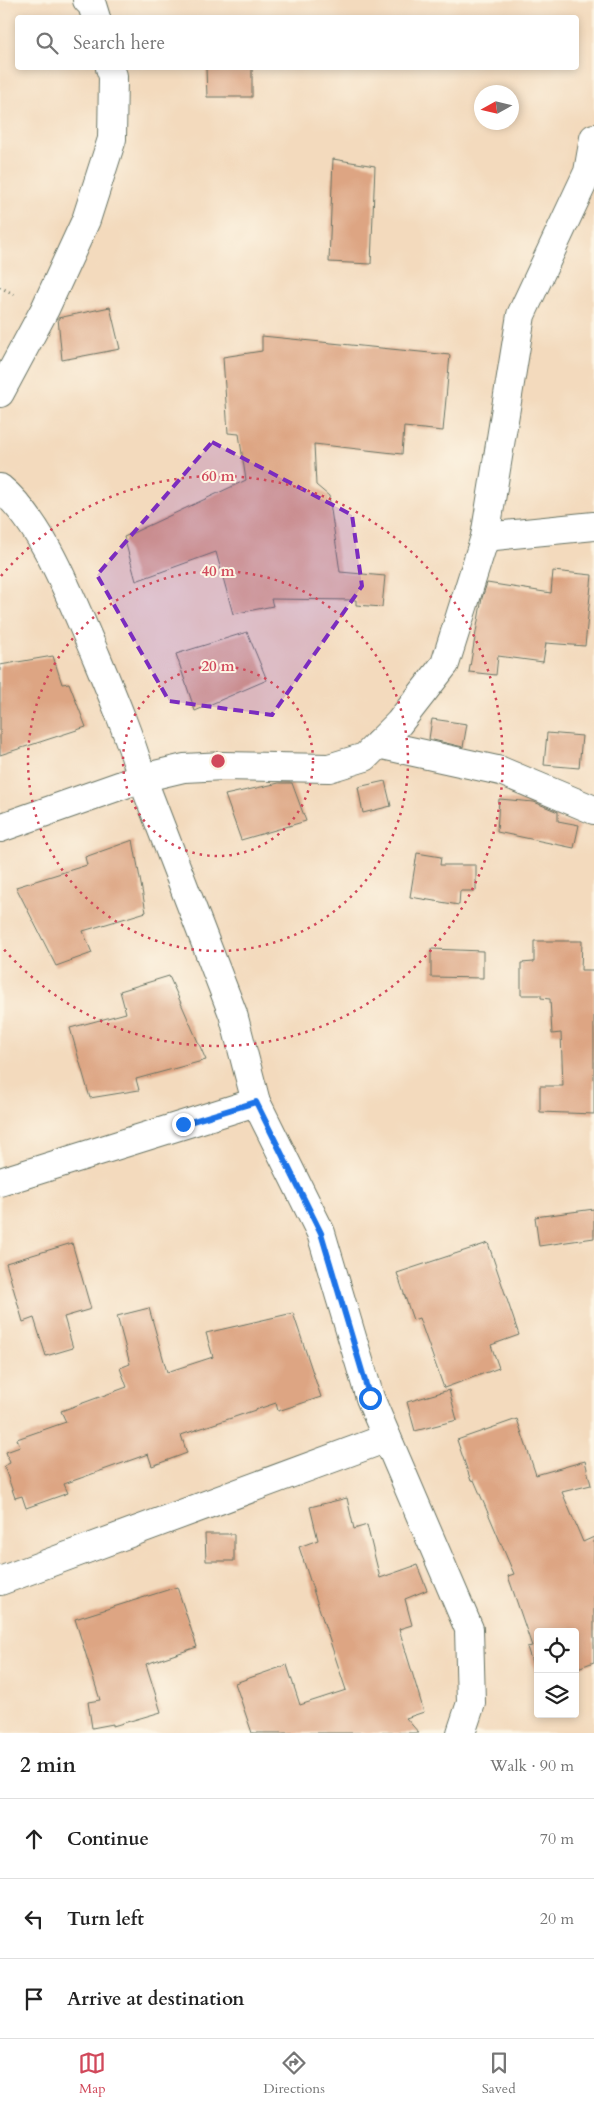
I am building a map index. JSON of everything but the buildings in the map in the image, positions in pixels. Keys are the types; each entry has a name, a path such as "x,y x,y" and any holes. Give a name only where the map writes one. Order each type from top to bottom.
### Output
{"street":[{"path":"86,0 92,5 95,15"},
{"path":"0,393 45,309 86,220 112,139 113,76 111,70"},
{"path":"0,828 142,778 184,768 224,766 329,768 364,757 399,723 445,664 485,537 521,315 588,172 594,138"},
{"path":"0,488 26,515 66,587 131,739 142,778 233,1014 256,1102 321,1233 370,1398 469,1630 471,1704 462,1733"},
{"path":"485,537 594,526"},
{"path":"378,744 501,771 594,810"},
{"path":"0,1182 256,1102"},
{"path":"0,1581 387,1438"}],"highlighted area":[{"path":"212,442 352,515 362,586 272,715 169,701 97,575"}],"route":[{"path":"183,1124 256,1102 321,1233 370,1398"}]}
